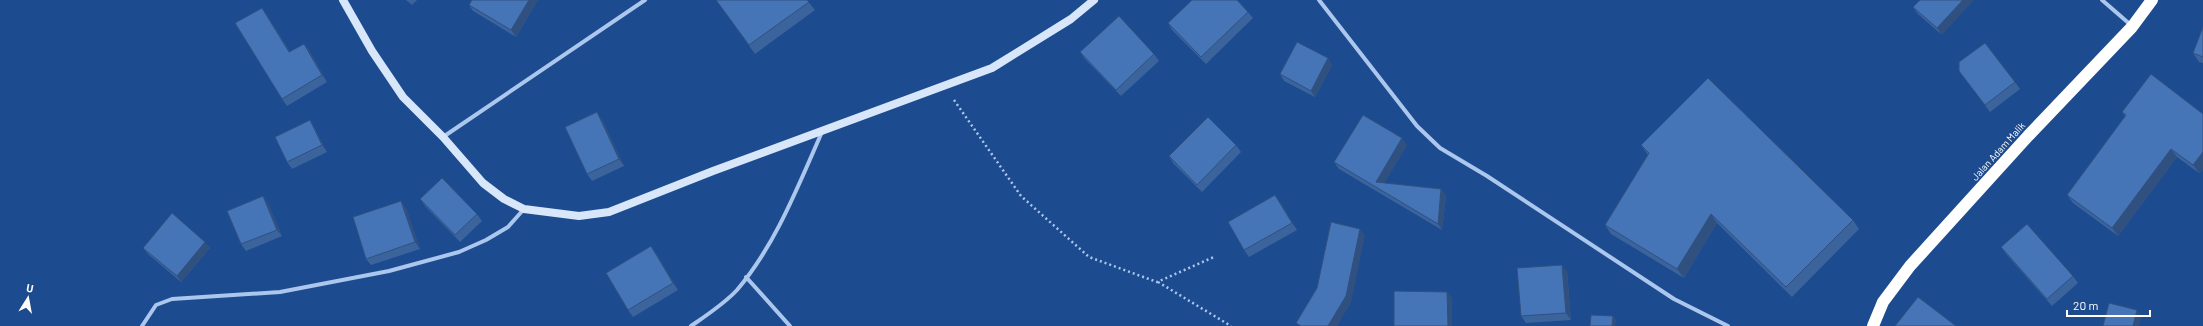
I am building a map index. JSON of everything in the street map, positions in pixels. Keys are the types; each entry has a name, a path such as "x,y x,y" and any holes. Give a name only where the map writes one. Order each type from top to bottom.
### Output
{"highway":[{"name":"Jalan Adam Malik","path":"1873,326 1883,302 1910,266 2028,136 2132,26 2152,0"}],"main road":[{"path":"343,0 372,51 403,97 443,137 483,182 504,199 524,209 580,216 609,212 713,170 822,132 945,87 992,68 1071,19 1094,0"}],"street":[{"path":"443,137 645,0"},
{"path":"1319,0 1417,126 1440,148 1494,181 1674,299 1728,326"},
{"path":"2102,0 2132,26"},
{"path":"692,326 718,308 736,290 770,245 822,132"},
{"path":"142,326 156,305 172,299 280,292 389,271 459,252 486,240 508,227 524,209"},
{"path":"746,277 790,326"}],"path":[{"path":"945,87 1021,196 1089,257 1157,282 1231,326"},
{"path":"1157,282 1214,257"}],"building":[{"path":"472,0 529,0 511,30 469,5"},
{"path":"716,0 807,0 809,2 749,45"},
{"path":"1192,0 1237,0 1248,12 1201,57 1168,23"},
{"path":"1920,0 1963,0 1937,28 1913,7"},
{"path":"262,8 289,52 304,44 322,75 282,99 235,23"},
{"path":"1119,16 1154,54 1116,90 1080,52"},
{"path":"2203,27 2203,57 2193,53"},
{"path":"1297,42 1328,58 1311,91 1280,74"},
{"path":"1985,43 2015,82 1985,105 1959,71 1959,62"},
{"path":"2151,74 2203,114 2203,152 2193,165 2171,149 2112,228 2067,195 2126,115 2122,112"},
{"path":"1708,78 1853,220 1786,287 1711,214 1677,269 1605,225 1649,153 1641,145"},
{"path":"597,112 619,159 587,174 565,127"},
{"path":"1363,115 1402,138 1376,182 1441,189 1438,224 1334,162"},
{"path":"1208,117 1236,145 1197,185 1169,156"},
{"path":"310,120 322,145 287,162 275,137"},
{"path":"442,178 477,214 455,235 420,199"},
{"path":"1275,195 1292,223 1244,250 1228,222"},
{"path":"263,196 277,230 241,244 227,211"},
{"path":"401,201 415,242 366,259 353,217"},
{"path":"172,213 205,242 177,276 143,248"},
{"path":"1331,222 1360,229 1346,296 1328,326 1301,326 1296,323 1317,288"},
{"path":"2027,224 2073,276 2047,299 2001,247"},
{"path":"651,246 673,283 628,310 606,273"},
{"path":"1562,265 1566,313 1521,316 1517,268"},
{"path":"1394,291 1447,292 1448,326 1394,326"},
{"path":"1918,297 1956,326 1895,326"},
{"path":"2109,303 2137,310 2133,326 2103,326"},
{"path":"1591,315 1613,316 1612,326 1590,326"}]}
